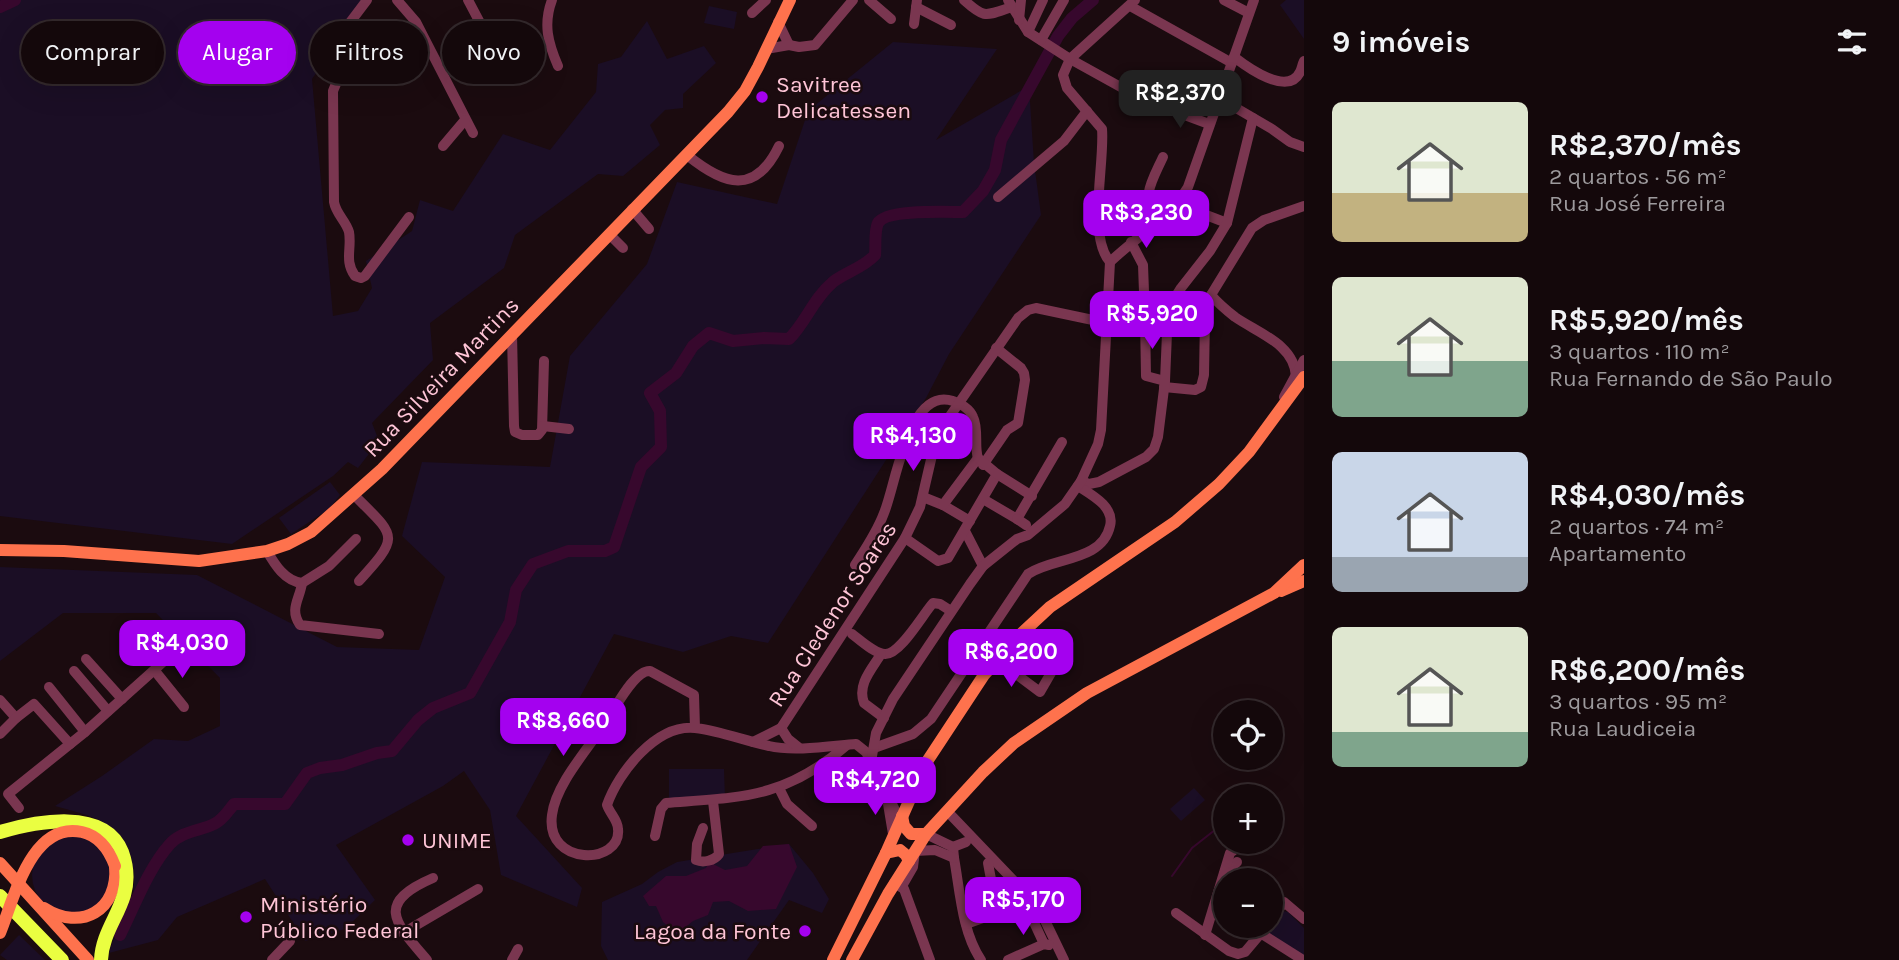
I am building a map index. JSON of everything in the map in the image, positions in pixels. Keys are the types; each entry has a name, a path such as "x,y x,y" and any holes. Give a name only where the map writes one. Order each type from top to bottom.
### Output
{"highway":[{"path":"0,832 57,822 86,823 106,832 120,847 126,867 126,885 121,902 104,936 101,960"},
{"path":"0,896 62,960"}],"main road":[{"name":"Rua Silveira Martins","path":"0,550 64,551 199,561 267,551 311,532 383,469 728,112 745,91 786,1"},
{"path":"833,960 886,853 926,763 970,695 1021,633 1065,594 1139,548 1193,508 1240,463 1300,377"},
{"path":"1275,593 1304,565"},
{"path":"852,960 926,834 1014,743 1049,718 1123,673 1275,593 1304,581"},
{"path":"901,818 911,834 926,834"},
{"path":"901,818 912,856"},
{"path":"0,933 28,864 41,845 52,836 72,831 93,836 108,850 115,866 116,877 111,896 102,908 78,917 60,915 32,900"},
{"path":"886,853 900,850 912,856"},
{"path":"0,863 88,960"}],"street":[{"path":"367,0 333,45 345,62 333,91 334,202 348,228 348,262 355,276 365,276 409,217"},
{"path":"397,0 416,22 472,133"},
{"path":"468,0 479,21"},
{"path":"552,0 548,11 547,32 558,66"},
{"path":"752,13 765,0"},
{"path":"766,49 789,45 815,45 853,0"},
{"path":"869,0 891,19"},
{"path":"964,0 983,15 1010,4 1028,32 1070,59 1126,90 1169,104 1174,111 1209,124"},
{"path":"1019,20 1021,0"},
{"path":"1028,32 1043,0"},
{"path":"1041,40 1064,0"},
{"path":"1224,0 1249,13"},
{"path":"1110,262 1155,224 1188,187 1254,0"},
{"path":"914,24 916,3 951,25"},
{"path":"871,762 876,733 884,718 951,611 983,566 1017,539 1028,535 1065,504 1079,484 1098,444 1110,262 1103,253 1099,229 1102,129 1067,88 1063,79 1070,59 1133,3 1272,80 1283,81 1296,77 1300,74 1304,61"},
{"path":"778,22 789,45"},
{"path":"1219,98 1290,142 1304,147"},
{"path":"998,197 1064,141 1087,111"},
{"path":"1079,484 1100,482 1146,457 1154,449 1165,384 1168,309 1227,223 1253,118"},
{"path":"443,146 465,120"},
{"path":"687,155 717,176 739,182 751,180 767,168 779,146"},
{"path":"1155,224 1147,195 1163,157"},
{"path":"1131,242 1143,265 1146,376 1165,384 1195,390 1202,384 1205,317 1211,295 1252,229 1271,217 1304,206"},
{"path":"632,209 649,229"},
{"path":"1179,223 1206,215 1227,223"},
{"path":"609,234 623,248"},
{"path":"1211,295 1233,316 1282,348 1292,359 1300,377"},
{"name":"Rua Cledenor Soares","path":"753,742 781,728 905,538 923,497 937,438 1013,324 1028,310 1036,309 1107,320"},
{"path":"1145,319 1166,326"},
{"path":"512,334 515,432 522,435 538,435 543,426 544,361"},
{"path":"943,505 1007,430 1018,423 1025,380 1021,368 996,348"},
{"path":"1300,377 1304,360"},
{"name":"Rua Cledenor Soares","path":"855,565 884,514 904,447 922,410 933,401 941,399 958,403"},
{"path":"958,403 974,418 980,462 1032,496"},
{"path":"543,426 569,429"},
{"path":"1017,539 1032,496 1062,442"},
{"path":"905,538 942,561 951,555 997,474"},
{"path":"1091,494 1100,482"},
{"path":"874,748 913,734 931,719 1028,574 1042,566 1087,553 1099,546 1109,530 1110,512 1079,484"},
{"path":"354,495 383,523 390,537 387,546 359,581"},
{"path":"923,497 943,505 968,526 983,566"},
{"path":"983,499 1022,522 1042,522"},
{"path":"356,538 329,566 302,583 294,605 297,620 300,625 379,634"},
{"path":"267,551 280,571 291,580 302,583"},
{"path":"852,634 881,654 891,652 904,641 933,603 951,611"},
{"path":"19,808 8,794 85,732 182,645"},
{"path":"881,654 865,680 862,691 864,703 884,718"},
{"path":"999,661 1040,692 1055,666 1040,654"},
{"path":"86,659 121,699"},
{"path":"695,728 695,697 692,693 650,671 645,670 640,674 556,799 551,822 555,838 564,850 590,855 606,851 612,846 619,834 608,809 608,802 645,748 669,733 695,728 769,747 852,745 866,752 901,818"},
{"path":"74,671 108,711"},
{"path":"155,671 184,707"},
{"path":"49,687 85,732"},
{"path":"0,700 16,718"},
{"path":"0,734 36,704 70,744"},
{"name":"Rua Cledenor Soares","path":"781,728 788,739 798,747"},
{"path":"655,836 664,804 713,801 756,795 779,788 876,733"},
{"path":"882,785 926,763"},
{"path":"882,785 903,780 916,784"},
{"path":"882,785 893,834"},
{"path":"779,788 787,804 812,826"},
{"path":"703,828 695,854 698,861 714,859 719,854 713,801"},
{"path":"947,811 1038,906 1064,960"},
{"path":"926,834 953,853 966,924 981,960"},
{"path":"912,856 935,850 953,853 966,842"},
{"path":"1230,868 1237,862"},
{"path":"988,863 997,912"},
{"path":"427,960 403,933 395,918 398,900 417,885 433,878"},
{"path":"898,884 930,960"},
{"path":"403,933 478,889"},
{"path":"966,924 1025,903 1044,944"},
{"path":"1283,903 1304,919"},
{"path":"1205,935 1213,908"},
{"path":"1176,913 1241,957 1257,938"},
{"path":"1274,938 1303,960"},
{"path":"272,960 290,941"},
{"path":"1008,960 1044,944 1050,946 1056,960"},
{"path":"512,960 518,949"}],"shaded area":[{"path":"0,0 367,0 352,21 310,21 310,84 312,84 333,316 358,311 372,288 366,261 412,231 420,200 453,211 503,134 550,150 596,92 598,64 621,57 647,21 667,59 704,46 716,63 683,94 683,108 665,110 650,125 660,145 623,176 598,174 515,235 504,268 430,323 433,360 372,423 379,441 358,468 348,462 333,476 232,544 0,516"},
{"path":"1286,0 1304,0 1304,39 1280,5"},
{"path":"709,6 737,12 734,29 704,23"},
{"path":"893,42 997,49 936,140 1029,86 1034,163 1041,215 949,354 926,398 768,643 731,636 683,652 614,634 516,816 582,888 577,907 501,875 490,810 464,771 443,786 336,845 375,900 345,929 305,941 265,879 177,917 158,940 109,953 131,902 134,880 131,859 120,836 112,828 91,817 55,806 154,739 188,741 220,726 220,678 156,613 63,613 0,661 0,567 197,575 337,647 419,650 445,577 402,536 422,462 550,467 570,356 647,264 677,182 777,204 808,111"},
{"path":"330,482 340,495 329,509 291,534 279,518"},
{"path":"669,769 724,769 725,799 669,801"},
{"path":"1194,788 1205,800 1181,821 1170,809"},
{"path":"71,836 86,839 99,847 107,860 110,875 107,890 99,903 86,911 71,914 56,911 43,903 35,890 32,875 35,860 43,847 56,839"},
{"path":"789,844 813,873 829,899 822,913 789,900 747,960 608,960 601,946 602,902 642,884 677,862"},
{"path":"789,844 797,867 776,909 748,911 729,901 713,902 708,915 693,921 677,934 663,922 656,906 649,906 643,896 666,876 686,876 706,868 709,862 725,870 747,866 763,846"},
{"path":"1283,911 1288,912 1304,928 1304,958 1274,938 1283,938"},
{"path":"19,935 45,960 7,960 0,955"}],"waterway":[{"path":"0,7 15,0"},
{"path":"120,935 162,853 175,840 217,822 234,804 285,804 307,773 392,751 418,720 433,708 470,693 510,622 516,590 533,564 568,551 605,551 614,547 641,467 661,447 660,411 650,393 676,373 693,346 709,333 733,341 789,339 833,282 875,255 877,226 883,219 904,213 963,212 983,191 995,170 1001,140 1058,36 1072,18 1093,0"},
{"path":"1172,876 1192,848 1213,831"}],"place":[{"name":"Savitree Delicatessen","path":"762,97"},
{"name":"UNIME","path":"408,840"},
{"name":"Ministério Público Federal","path":"246,917"},
{"name":"Lagoa da Fonte","path":"805,931"}]}
